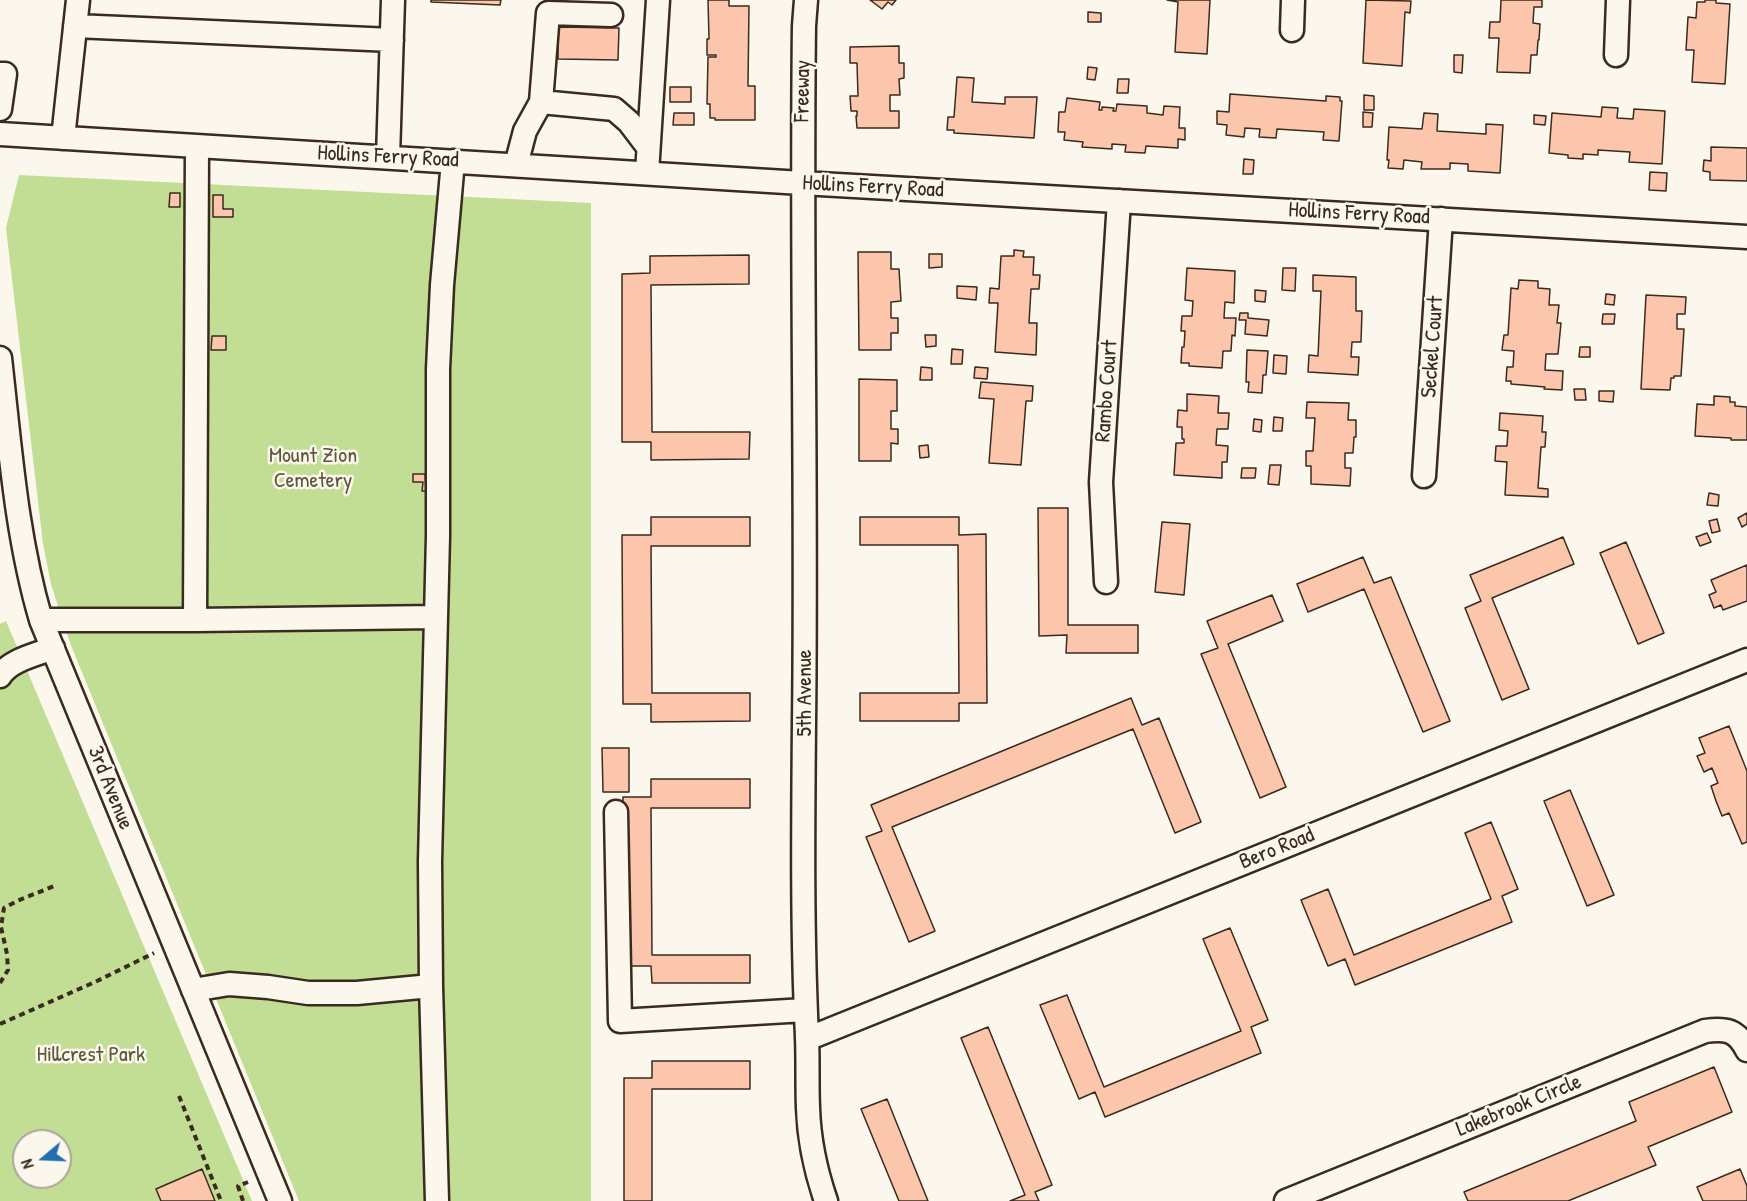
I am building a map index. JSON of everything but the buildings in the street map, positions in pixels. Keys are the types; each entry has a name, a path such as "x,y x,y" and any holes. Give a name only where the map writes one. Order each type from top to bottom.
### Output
{"street":[{"path":"63,138 78,0"},
{"path":"388,157 393,0"},
{"path":"647,173 658,0"},
{"name":"Freeway","path":"802,183 806,0"},
{"path":"1292,30 1293,0"},
{"path":"1616,55 1618,0"},
{"path":"516,165 525,131 541,102 548,13 611,15"},
{"path":"75,26 392,40"},
{"path":"0,74 5,74 0,109"},
{"path":"541,102 614,109 629,122 648,147"},
{"name":"Hollins Ferry Road","path":"0,134 1747,237"},
{"path":"195,620 197,146"},
{"path":"437,1201 430,861 438,536 438,369 442,285 453,161"},
{"name":"5th Avenue","path":"802,183 805,1010 808,1112 813,1152 826,1201"},
{"name":"Rambo Court","path":"1106,582 1101,482 1119,201"},
{"name":"Seckel Court","path":"1424,476 1441,219"},
{"name":"3rd Avenue","path":"0,358 22,544 41,620 280,1201"},
{"path":"41,620 436,617"},
{"path":"0,676 3,671 17,662 53,648"},
{"name":"Bero Road","path":"807,1039 1747,660"},
{"path":"616,812 620,1021 805,1010"},
{"path":"193,990 229,984 308,993 357,993 431,987"},
{"name":"Lakebrook Circle","path":"1286,1201 1706,1031 1722,1029 1739,1038 1747,1050"}],"path":[{"path":"0,983 8,970 1,927 4,908 54,886"},
{"path":"0,1024 154,953"},
{"path":"179,1096 221,1201"},
{"path":"243,1201 238,1186 248,1182"}],"green space":[{"name":"Mount Zion Cemetery","path":"19,175 591,203 591,1201 299,1201 70,643 51,584 43,544 6,228"},
{"name":"Hillcrest Park","path":"6,621 252,1201 0,1201 0,624"}]}
